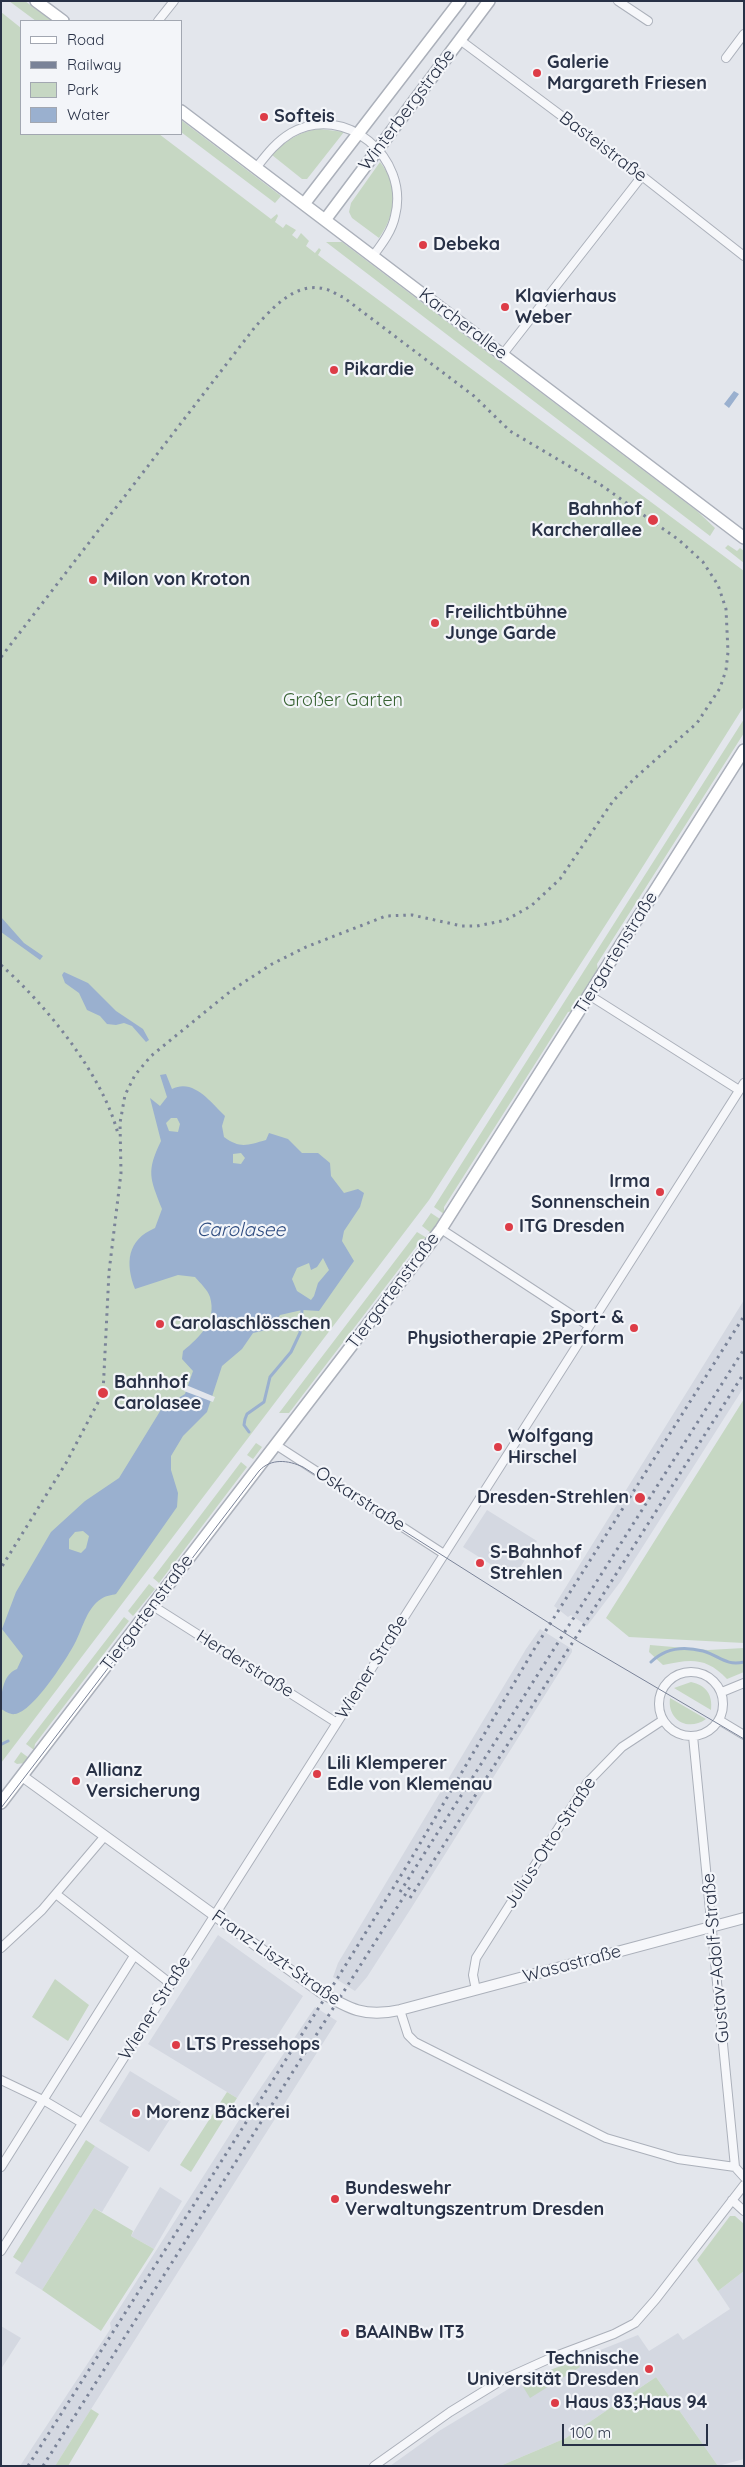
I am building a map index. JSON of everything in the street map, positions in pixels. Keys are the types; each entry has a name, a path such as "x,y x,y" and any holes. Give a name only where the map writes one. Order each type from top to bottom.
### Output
{"main road":[{"path":"36,1 62,20"},
{"name":"Winterbergstraße","path":"304,204 460,1"},
{"name":"Winterbergstraße","path":"325,220 489,1"},
{"name":"Karcherallee","path":"182,112 744,538"},
{"name":"Tiergartenstraße","path":"1,1803 441,1228 744,750"}],"street":[{"path":"159,20 174,1"},
{"path":"618,1 648,21"},
{"path":"726,58 744,34"},
{"name":"Basteistraße","path":"460,40 642,176 744,256"},
{"path":"256,168 281,139 304,128 329,125 340,126 359,134 378,148 391,165 397,189 397,203 392,225 382,245 373,256"},
{"path":"503,354 642,176"},
{"path":"589,995 742,1086"},
{"name":"Wiener Straße","path":"1,2251 742,1086"},
{"path":"441,1228 589,1326"},
{"name":"Oskarstraße","path":"276,1444 444,1554"},
{"name":"Herderstraße","path":"152,1606 337,1723"},
{"path":"690,1671 705,1674 717,1683 722,1692 723,1710 719,1720 710,1730 693,1736 676,1732 663,1720 659,1700 661,1691 671,1678 680,1673 690,1671"},
{"path":"722,1692 744,1683"},
{"name":"Julius-Otto-Straße","path":"476,1990 473,1976 476,1958 587,1783 622,1747 663,1720"},
{"path":"719,1720 744,1735"},
{"name":"Gustav-Adolf-Straße","path":"693,1736 735,2167"},
{"name":"Franz-Liszt-Straße","path":"22,1776 319,1991 349,2008 371,2014 400,2010"},
{"path":"1,1948 56,1894 104,1837"},
{"path":"56,1894 171,1984"},
{"name":"Wasastraße","path":"400,2010 744,1918"},
{"path":"1,2167 45,2101 134,1956"},
{"path":"400,2010 408,2035 415,2042 606,2138 678,2158 735,2167 744,2177"},
{"path":"1,2080 45,2101 82,2123"},
{"path":"1,2148 10,2153"},
{"path":"374,2466 450,2412 502,2380 553,2357 614,2334 635,2322 656,2299 744,2185"},
{"path":"732,2200 744,2211"}],"shaded area":[{"path":"744,1300 744,1387 621,1581 587,1626 571,1615 568,1617 554,1606"},
{"path":"487,1510 537,1541 516,1574 506,1567 503,1572 463,1547"},
{"path":"540,1629 572,1649 572,1652 410,1910 367,1977 355,1991 333,1977 338,1963 526,1649"},
{"path":"218,1935 303,1996 237,2098 148,2044"},
{"path":"315,2007 337,2021 55,2466 20,2466 111,2328 110,2323 241,2117"},
{"path":"130,2071 181,2102 149,2152 99,2121"},
{"path":"95,2146 129,2167 102,2212 94,2208 42,2290 15,2273"},
{"path":"160,2187 182,2201 154,2249 131,2236"},
{"name":"Technische Universität Dresden","path":"744,2271 744,2459 718,2466 656,2377 566,2438 500,2466 390,2466 439,2431 520,2382 638,2335 649,2351 678,2333 683,2340 730,2309 718,2291"},
{"path":"1,2326 21,2338 1,2369"}],"green space":[{"path":"9,1 25,1 51,20 35,20"},
{"name":"Großer Garten","path":"1,12 20,27 20,135 160,135 271,219 277,214 275,222 283,228 286,224 296,230 292,235 297,239 301,233 309,241 306,246 315,253 319,248 321,250 318,255 744,571 744,706 429,1200 1,1763"},
{"path":"182,121 281,196 275,203 182,133"},
{"path":"320,129 344,132 307,179 302,179 272,155 294,137"},
{"path":"380,162 391,181 393,200 389,220 379,238 352,218 349,212 351,203"},
{"path":"326,242 342,242 697,511 715,528 710,536"},
{"path":"728,545 737,551 740,548 744,551 744,563 725,548"},
{"path":"744,719 744,733 597,964 598,971 573,1011 568,1012 444,1207 444,1214 434,1207"},
{"path":"431,1213 440,1219 431,1233 422,1226"},
{"path":"417,1232 427,1238 422,1239 289,1413 279,1413"},
{"path":"744,1399 744,1643 629,1637 606,1618"},
{"path":"256,1443 262,1447 253,1459 247,1455"},
{"path":"241,1462 247,1467 159,1583 153,1578"},
{"path":"149,1584 155,1589 133,1616 128,1611"},
{"path":"124,1617 129,1621 35,1744 34,1750 26,1744"},
{"path":"650,1645 708,1650 744,1648 744,1672 727,1679 705,1663 690,1661 663,1665 649,1652"},
{"path":"691,1682 704,1688 710,1695 711,1710 674,1688"},
{"path":"670,1698 706,1719 692,1724 680,1722 672,1712"},
{"path":"21,1752 29,1758 25,1763 17,1764 14,1762"},
{"path":"55,1979 89,2005 68,2041 32,2017"},
{"path":"227,2092 237,2098 191,2172 180,2165"},
{"path":"86,2140 95,2146 22,2263 13,2257"},
{"path":"94,2208 133,2231 131,2236 154,2249 101,2331 42,2290"},
{"path":"730,2216 735,2216 744,2224 744,2271 718,2291 697,2260"},
{"path":"576,2360 580,2367 530,2398 520,2382"},
{"path":"656,2377 718,2466 500,2466 566,2438"},
{"path":"91,2409 99,2414 68,2466 55,2466"}],"water":[{"path":"734,391 739,394 729,408 724,404"},
{"path":"1,917 24,943 43,956 40,960 1,932"},
{"path":"64,972 88,983 116,1011 143,1029 149,1040 146,1042 132,1026 124,1023 116,1025 107,1024 100,1016 87,1010 79,993 65,983 62,975"},
{"name":"Carolasee","path":"166,1074 172,1089 180,1086 188,1087 195,1089 208,1099 225,1116 222,1126 224,1137 230,1141 240,1145 249,1144 266,1140 269,1133 288,1139 302,1153 318,1153 330,1163 331,1176 344,1193 358,1189 364,1193 360,1207 344,1231 342,1241 354,1261 319,1311 302,1310 280,1315 271,1329 253,1333 242,1349 222,1366 207,1412 183,1436 171,1456 171,1470 178,1493 177,1507 116,1594 103,1598 92,1607 72,1649 49,1683 31,1704 22,1711 11,1714 1,1709 3,1686 8,1676 17,1669 23,1656 2,1629 16,1592 51,1532 85,1501 119,1478 162,1408 185,1394 193,1371 182,1359 183,1351 201,1334 211,1314 212,1306 209,1294 195,1277 178,1275 135,1289 130,1270 131,1253 134,1246 146,1233 155,1228 162,1209 151,1175 153,1160 161,1141 150,1098 160,1106 167,1097 160,1075","holes":["171,1118 177,1118 180,1124 178,1132 169,1131 166,1123","241,1153 245,1158 241,1164 233,1163 233,1154","323,1258 329,1270 318,1283 311,1300 297,1291 292,1279 297,1268 309,1263 311,1270 317,1267","83,1531 89,1536 86,1548 81,1553 69,1549 69,1539 75,1532"]}],"pier":[{"path":"186,1385 215,1397 213,1402 184,1391"}],"waterway":[{"path":"249,1432 244,1425 247,1414 264,1402 270,1377 291,1352 300,1333 302,1310"},
{"path":"651,1662 656,1657 675,1649 703,1651 732,1663 744,1662"},
{"path":"2,1744 8,1741"}],"tram line":[{"path":"1,1808 259,1471 274,1462 286,1462 303,1467 579,1642 744,1739"}],"railway":[{"path":"1,657 255,327 285,298 304,289 314,288 327,290 343,297 474,396 510,431 601,485 679,540 703,562 718,585 726,609 728,652 726,670 720,688 697,723 635,778 613,801 560,879 531,906 506,920 477,926 462,926 412,915 386,916 306,947 272,964 232,990 151,1056 135,1075 125,1095 120,1123 121,1173 109,1272 103,1393 66,1463 1,1568"},
{"path":"1,965 36,1000 71,1042 100,1088 111,1111 118,1134"},
{"path":"28,2466 337,1979 408,1864 533,1651 744,1316"},
{"path":"400,1892 744,1349"},
{"path":"410,1898 744,1373"},
{"path":"43,2466 410,1887"}],"place":[{"name":"Galerie Margareth Friesen","path":"537,73"},
{"name":"Softeis","path":"264,117"},
{"name":"Debeka","path":"423,245"},
{"name":"Klavierhaus Weber","path":"505,307"},
{"name":"Pikardie","path":"334,370"},
{"name":"Bahnhof Karcherallee","path":"653,520"},
{"name":"Milon von Kroton","path":"93,580"},
{"name":"Freilichtbühne Junge Garde","path":"435,623"},
{"name":"Irma Sonnenschein","path":"660,1192"},
{"name":"ITG Dresden","path":"509,1227"},
{"name":"Carolaschlösschen","path":"160,1324"},
{"name":"Sport- & Physiotherapie 2Perform","path":"634,1328"},
{"name":"Bahnhof Carolasee","path":"103,1393"},
{"name":"Wolfgang Hirschel","path":"498,1447"},
{"name":"Dresden-Strehlen","path":"640,1498"},
{"name":"S-Bahnhof Strehlen","path":"480,1563"},
{"name":"Lili Klemperer Edle von Klemenau","path":"317,1774"},
{"name":"Allianz Versicherung","path":"76,1781"},
{"name":"LTS Pressehops","path":"176,2045"},
{"name":"Morenz Bäckerei","path":"136,2113"},
{"name":"Bundeswehr Verwaltungszentrum Dresden","path":"335,2199"},
{"name":"BAAINBw IT3","path":"345,2333"},
{"name":"Technische Universität Dresden","path":"649,2369"},
{"name":"Haus 83;Haus 94","path":"555,2403"}]}
